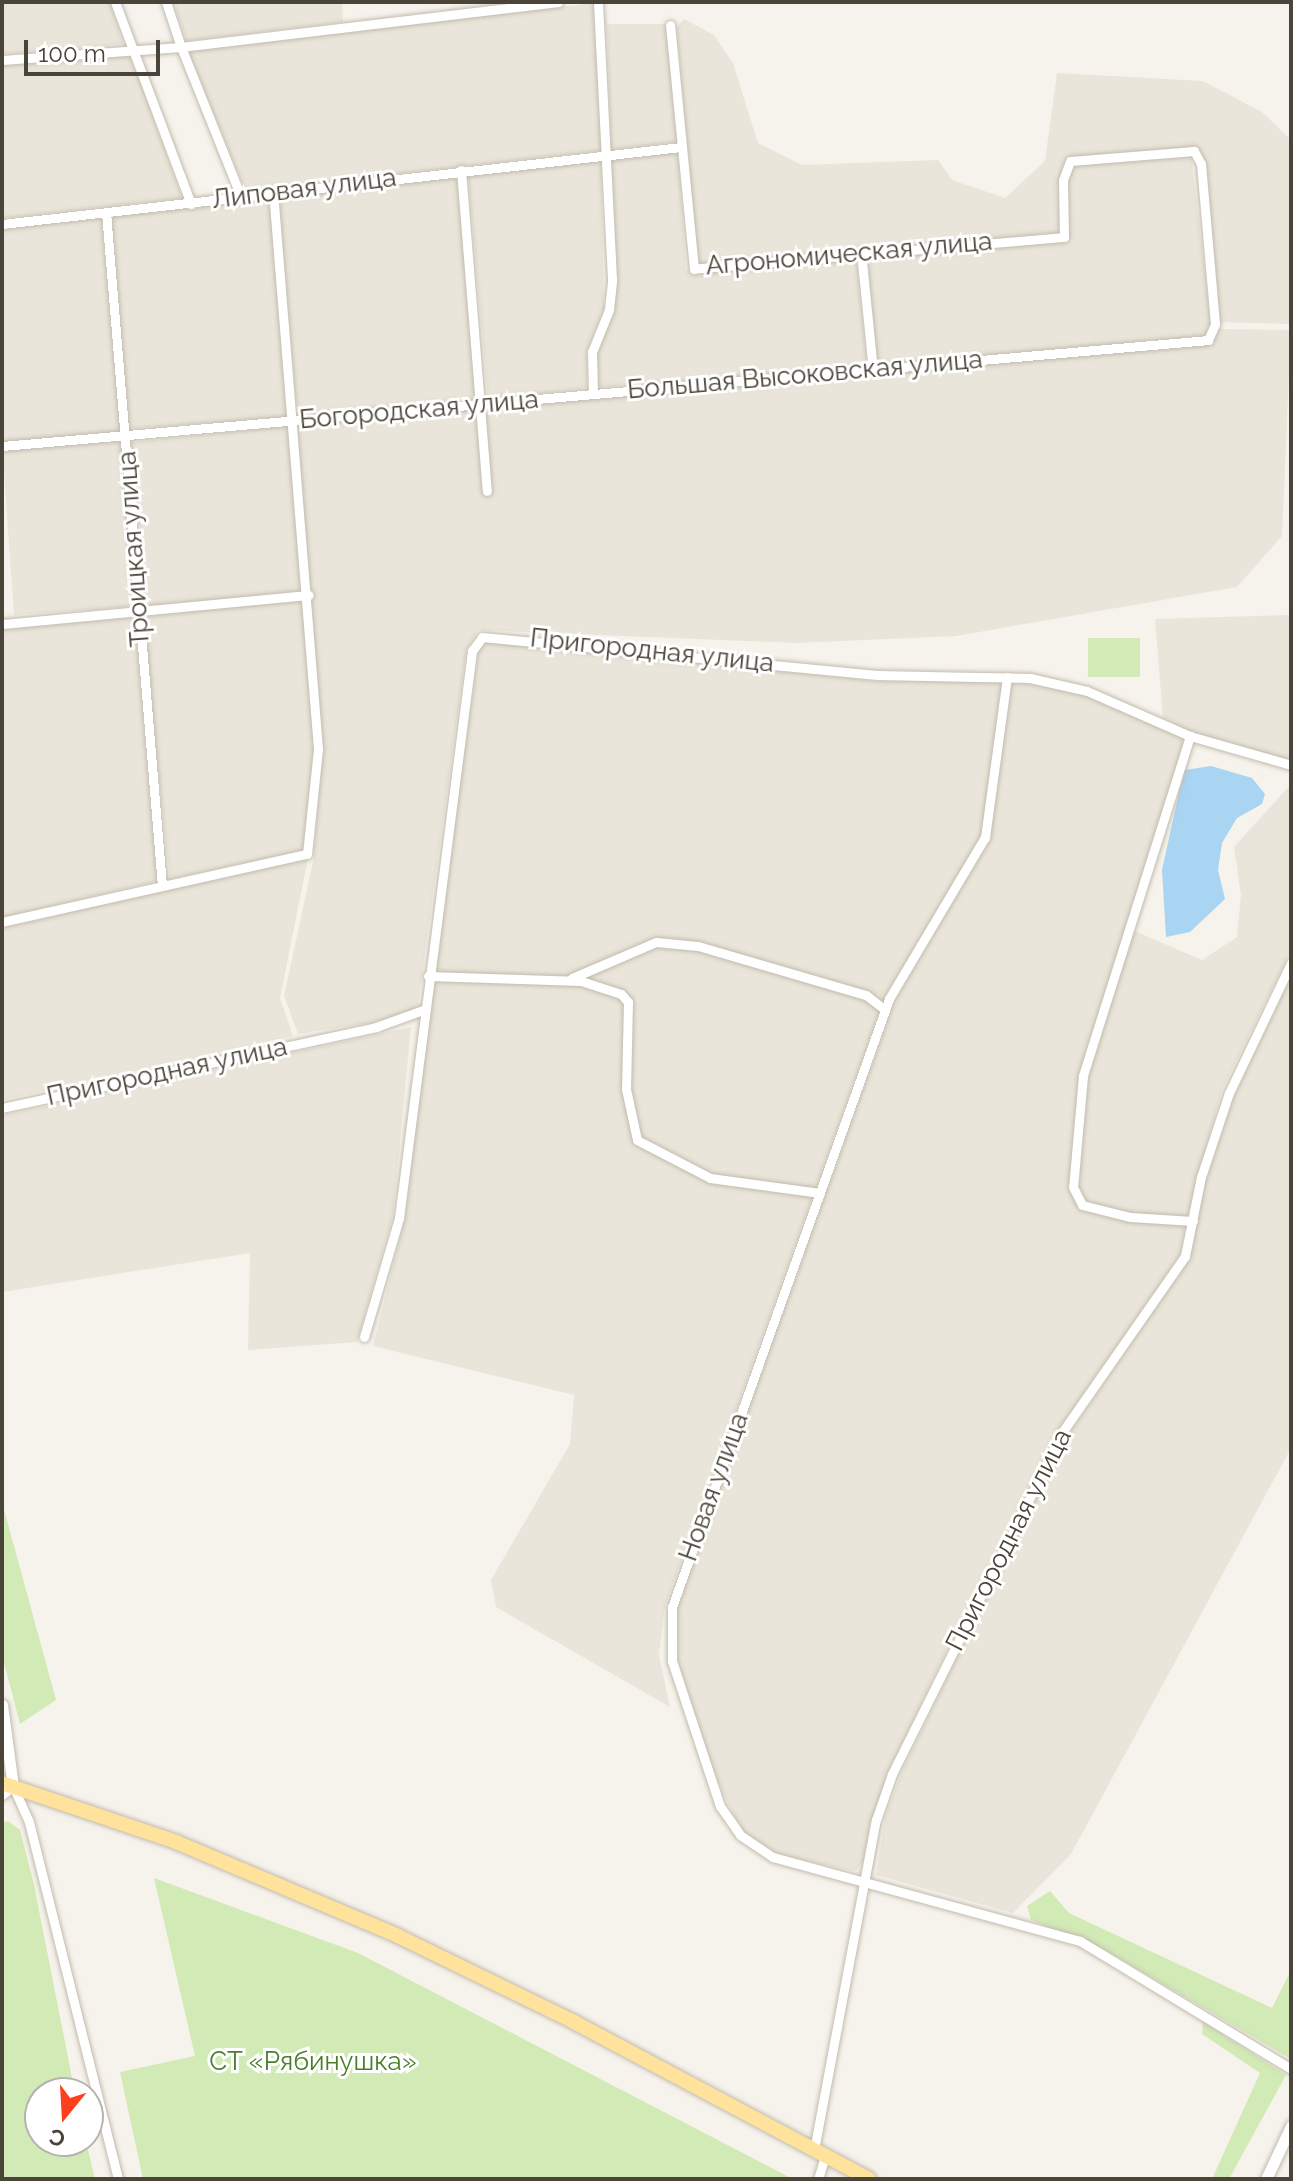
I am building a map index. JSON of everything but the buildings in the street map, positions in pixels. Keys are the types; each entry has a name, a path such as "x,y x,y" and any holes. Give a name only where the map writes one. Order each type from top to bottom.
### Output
{"main road":[{"path":"6,1788 176,1842 398,1936 869,2179"}],"street":[{"path":"115,2 191,204"},
{"path":"166,2 241,197"},
{"path":"2,60 133,47 181,47 558,2"},
{"path":"593,392 592,352 609,310 612,279 598,2"},
{"name":"Агрономическая улица","path":"670,25 694,269 861,252 1064,237 1063,180 1070,161 1194,151 1201,164 1215,324 1208,340 1018,357"},
{"name":"Липовая улица","path":"2,224 606,153 681,147"},
{"path":"461,170 483,405 487,491"},
{"path":"2,922 307,854 318,749 309,595 291,422 273,191"},
{"name":"Троицкая улица","path":"106,212 162,886"},
{"path":"861,252 873,370"},
{"name":"Большая Высоковская улица","path":"593,392 1018,357"},
{"name":"Богородская улица","path":"2,446 483,405 593,392"},
{"path":"2,624 309,595"},
{"name":"Пригородная улица","path":"364,1337 399,1218 423,1010 472,651 482,637 877,675 1007,677 1087,691 1190,736 1291,765"},
{"name":"Новая улица","path":"1007,677 985,837 885,1010 672,1607 669,1634 698,1754 720,1806 740,1835 773,1857 867,1880 1080,1941 1291,2069"},
{"path":"1190,736 1083,1076 1073,1187 1082,1205 1130,1217 1193,1221"},
{"path":"565,981 656,942 698,946 866,995 885,1010"},
{"name":"Пригородная улица","path":"818,2179 867,1880 892,1774 1007,1536 1063,1431 1161,1298 1185,1256 1229,1093 1291,963"},
{"path":"428,976 565,981 621,994 628,1002 626,1089 637,1140 710,1178 820,1193"},
{"name":"Пригородная улица","path":"2,1108 376,1027 423,1010"},
{"path":"2,1705 6,1788 44,1876 118,2179"},
{"path":"1266,2179 1291,2126"}],"shaded area":[{"path":"2,2 110,2 123,44 2,54"},
{"path":"173,2 342,2 343,22 187,41"},
{"path":"594,3 602,149 596,151 246,191 188,51"},
{"path":"684,19 714,35 733,63 758,143 802,165 938,160 952,180 1005,198 1045,161 1057,73 1203,81 1262,112 1291,140 1291,324 1219,322 1205,179 1194,149 1068,157 1059,179 1060,234 698,265 677,27"},
{"path":"607,24 666,24 677,142 611,149"},
{"path":"130,52 182,198 2,218 2,65"},
{"path":"678,151 686,270 856,260 867,366 598,387 595,353 613,311 610,158"},
{"path":"1191,155 1211,325 1204,336 876,365 868,258 1067,240 1065,180 1074,164"},
{"path":"601,158 604,309 587,350 587,388 488,399 468,173"},
{"path":"457,173 477,399 297,415 278,189"},
{"path":"271,196 286,417 127,429 111,207"},
{"path":"101,216 121,432 2,442 2,228"},
{"path":"1220,329 1291,330 1282,536 1237,587 956,636 797,643 478,630 466,651 418,1004 411,1013 375,1022 298,1034 284,996 314,857 322,751 297,426 1210,343"},
{"path":"289,426 306,591 148,608 131,443"},
{"path":"121,440 133,607 14,615 2,448"},
{"path":"306,598 314,748 304,850 170,879 142,616"},
{"path":"134,615 157,881 2,918 2,627"},
{"path":"1291,615 1291,760 1190,733 1163,717 1155,619"},
{"path":"489,641 874,681 1004,682 982,835 884,998 665,1606 659,1655 670,1707 496,1607 491,1580 570,1444 574,1395 373,1346 406,1213 426,1017 479,651"},
{"path":"1024,683 1084,695 1180,736 1184,744 1079,1076 1070,1187 1080,1208 1186,1223 1180,1255 1058,1430 1001,1537 887,1774 865,1859 856,1871 777,1854 742,1831 704,1754 678,1660 677,1609 895,1001 989,839 1009,684"},
{"path":"1291,784 1291,950 1222,1090 1187,1217 1131,1215 1085,1201 1077,1189 1085,1078 1132,930 1202,960 1237,937 1241,895 1234,847"},
{"path":"308,858 280,998 293,1036 2,1100 2,928"},
{"path":"1291,977 1291,1448 1071,1854 1013,1913 876,1875 885,1818 902,1771 1016,1537 1069,1434 1189,1260 1205,1181 1233,1098"},
{"path":"411,1027 393,1215 357,1342 248,1350 250,1253 2,1292 2,1116"}],"green space":[{"path":"1088,638 1140,638 1140,677 1088,677"},
{"path":"2,1502 56,1700 20,1724 2,1655"},
{"path":"8,1821 20,1830 34,1885 72,2077 24,2077 24,2157 90,2157 95,2179 2,2179 2,1823"},
{"name":"СТ «Рябинушка»","path":"154,1878 358,1953 793,2179 143,2179 120,2072 195,2056"},
{"path":"1050,1891 1069,1913 1272,2008 1291,1970 1291,2059 1105,1950 1031,1920 1027,1906"},
{"path":"1203,2022 1286,2075 1229,2179 1212,2179 1260,2073 1202,2034"}],"water":[{"path":"1211,766 1252,778 1265,794 1262,804 1237,818 1222,843 1218,870 1225,899 1190,932 1166,937 1162,870 1180,788 1185,770"}]}
